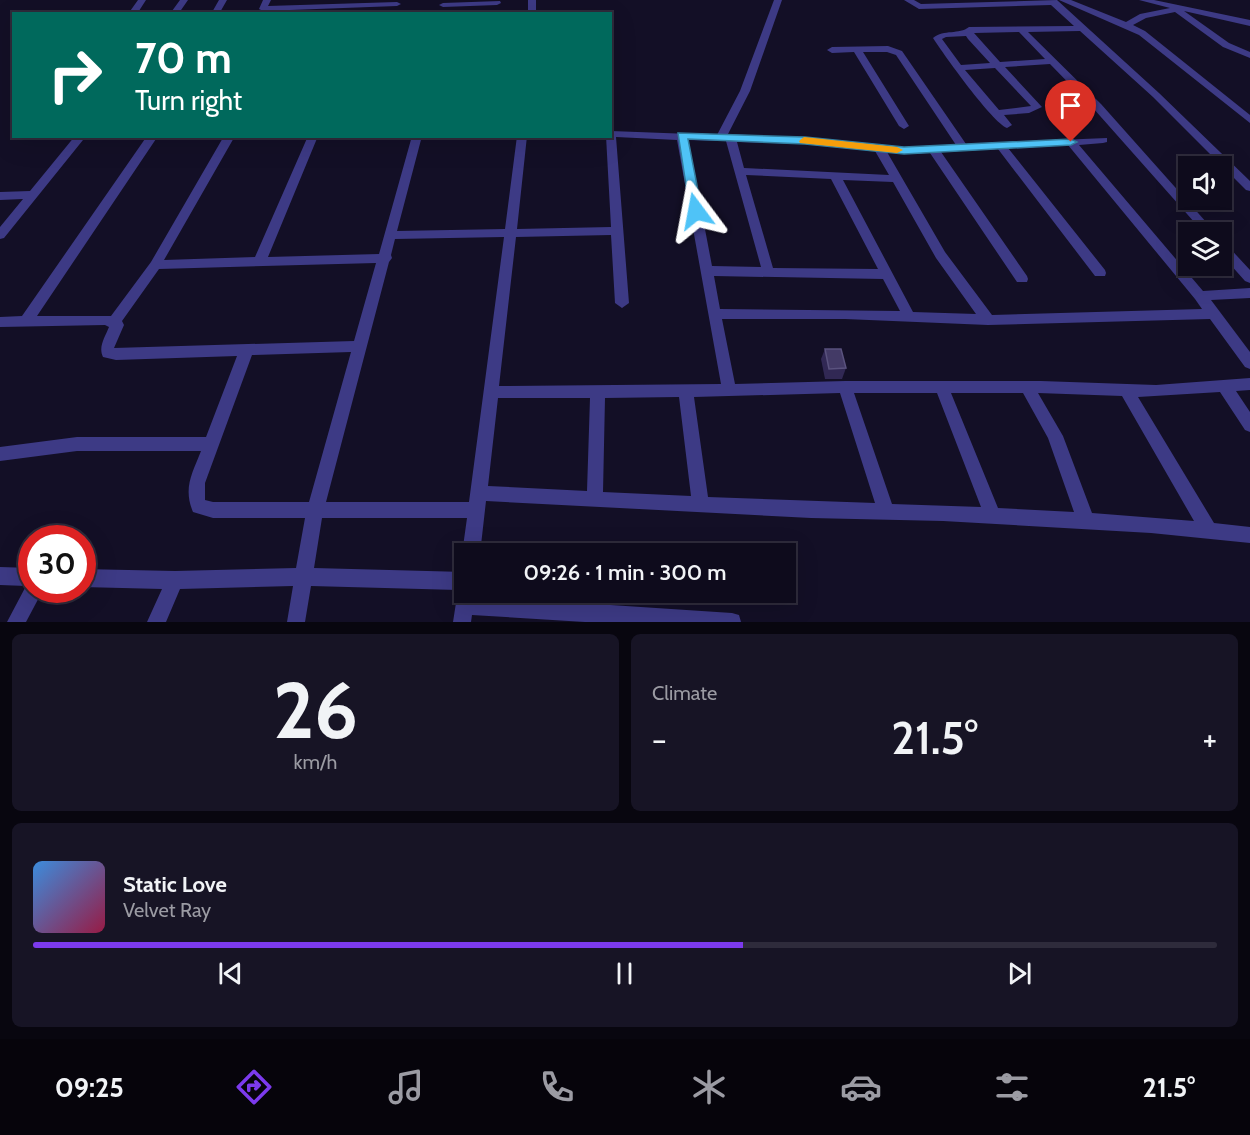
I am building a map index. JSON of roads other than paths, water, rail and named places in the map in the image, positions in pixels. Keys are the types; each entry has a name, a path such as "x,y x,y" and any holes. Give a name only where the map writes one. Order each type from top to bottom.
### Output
{"street":[{"path":"176,11 184,0"},
{"path":"267,0 263,9 311,3 333,10 352,2 400,2"},
{"path":"768,271 741,171 726,137 778,0"},
{"path":"908,0 919,7 1056,1 1127,25 1160,46 1250,120"},
{"path":"1143,0 1250,23"},
{"path":"442,6 497,1"},
{"path":"1056,1 1156,94 1217,156"},
{"path":"1127,25 1143,16 1172,8 1226,45 1250,56"},
{"path":"1020,28 1097,106 1200,222"},
{"path":"1007,125 958,68 937,38 944,34 968,33 974,29 1083,28"},
{"path":"968,33 1038,107 996,113"},
{"path":"832,50 888,50 899,53 963,148"},
{"path":"857,50 904,126"},
{"path":"958,68 1053,61"},
{"path":"612,134 726,137 879,148 933,149 1103,140"},
{"path":"682,136 729,389"},
{"path":"0,235 80,138"},
{"path":"26,321 152,138"},
{"path":"114,322 156,265 229,138"},
{"path":"260,261 312,138"},
{"path":"296,622 315,511 358,346 386,258 416,138"},
{"path":"473,543 522,138"},
{"path":"611,138 622,303"},
{"path":"1071,142 1200,296 1250,363"},
{"path":"1001,146 1100,273"},
{"path":"879,148 940,255 988,320"},
{"path":"933,149 1022,279"},
{"path":"1232,170 1250,169"},
{"path":"741,171 898,179"},
{"path":"1232,171 1250,188"},
{"path":"835,176 909,316"},
{"path":"0,196 33,195"},
{"path":"392,235 618,231"},
{"path":"156,265 386,258"},
{"path":"1232,258 1250,278"},
{"path":"707,271 887,274"},
{"path":"1200,296 1250,292"},
{"path":"714,314 909,316 988,320 1212,314"},
{"path":"0,322 106,320 114,322"},
{"path":"114,322 117,330 107,349 108,353 358,346"},
{"path":"247,349 197,483 195,496 199,506 213,510 315,511 595,497 811,510 886,511 1086,521 1250,535"},
{"path":"491,392 845,387 1027,387 1156,391 1250,384"},
{"path":"1224,386 1250,425"},
{"path":"845,387 886,511"},
{"path":"1027,387 1055,436 1086,521"},
{"path":"942,388 993,516"},
{"path":"1126,390 1210,532"},
{"path":"686,391 700,502"},
{"path":"595,497 598,392"},
{"path":"0,454 77,444 211,444"},
{"path":"0,576 18,577"},
{"path":"96,578 454,581"},
{"path":"156,622 175,580"},
{"path":"16,622 27,603"},
{"path":"464,607 732,622"}]}
